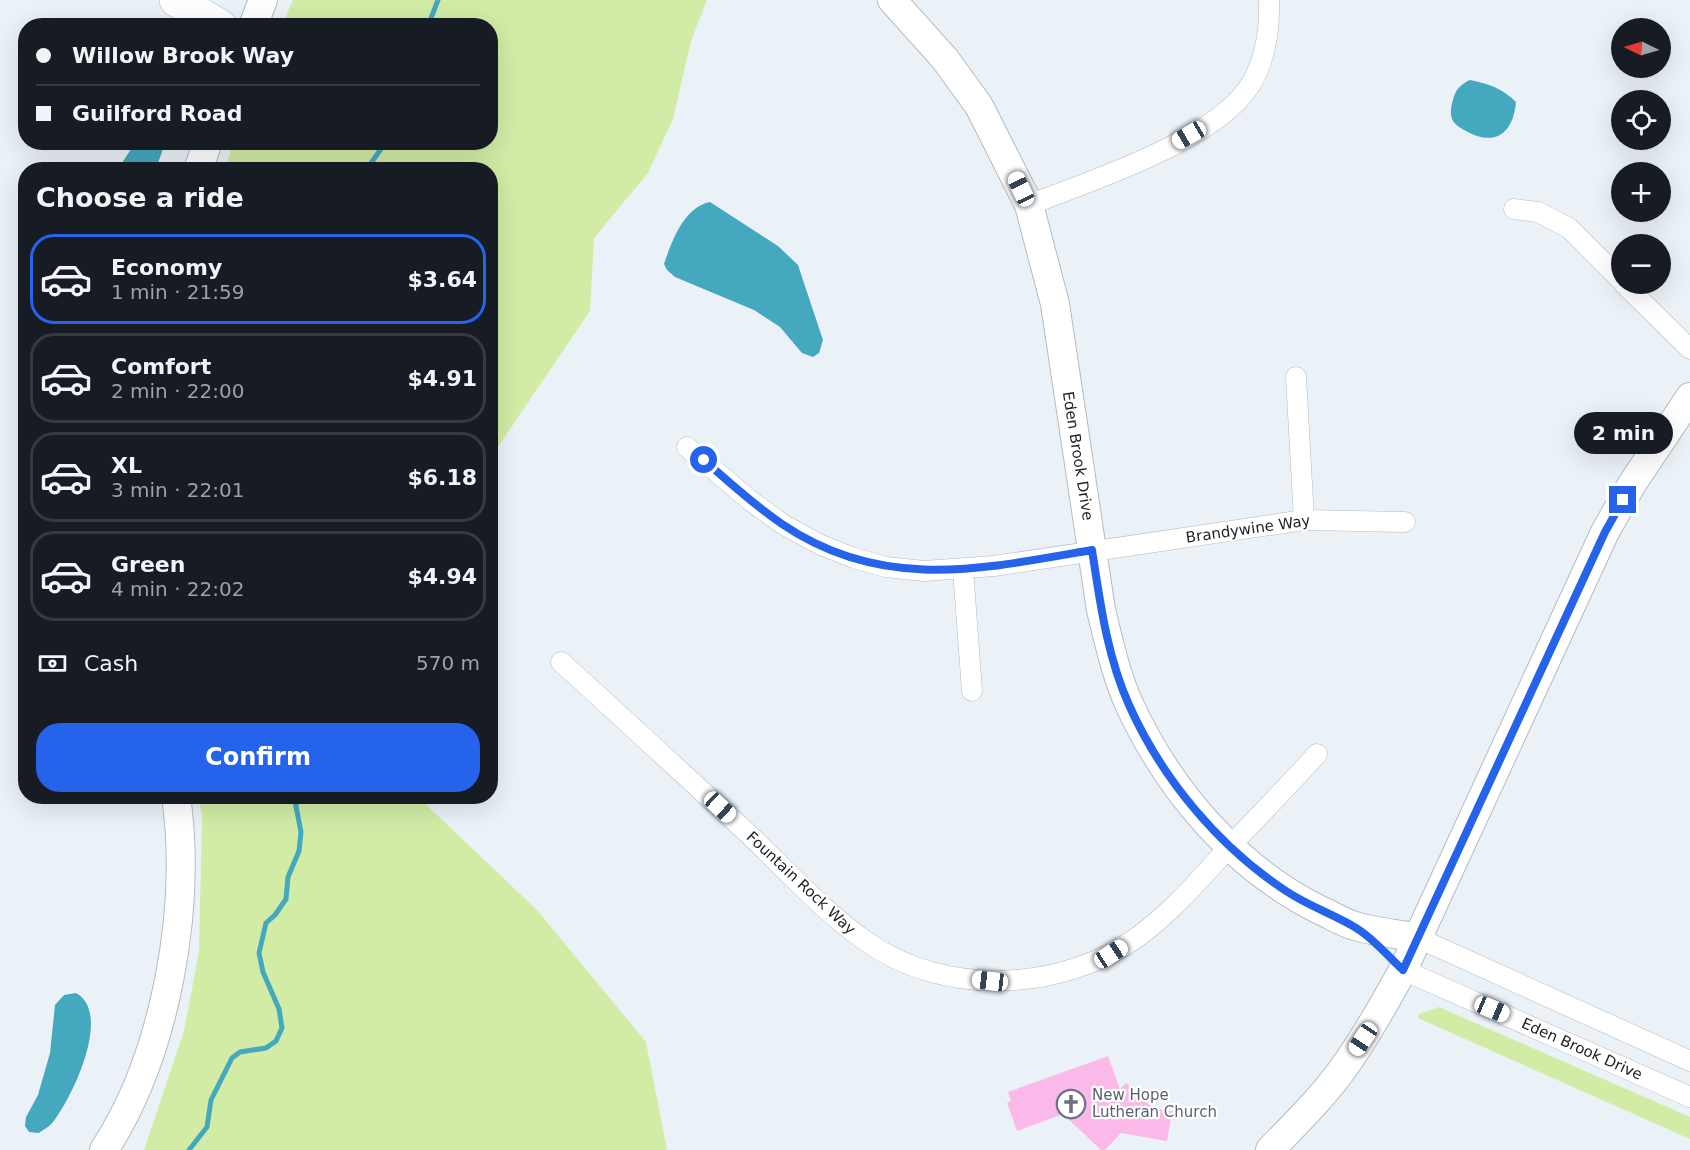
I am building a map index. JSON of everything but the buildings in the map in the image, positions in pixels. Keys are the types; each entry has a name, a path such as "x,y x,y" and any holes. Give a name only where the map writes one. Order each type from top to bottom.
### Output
{"highway":[{"path":"176,0 206,18"}],"street":[{"path":"256,18 263,0"},
{"name":"Eden Brook Drive","path":"892,0 945,59 979,106 1029,206 1055,304 1101,610 1112,656 1128,704 1172,778 1198,813 1230,847 1287,892 1354,926 1403,970 1690,1097"},
{"path":"1029,206 1171,146 1207,125 1235,103 1250,84 1262,61 1268,36 1269,0"},
{"path":"1514,209 1538,212 1554,218 1569,228 1611,270"},
{"path":"1635,294 1690,349"},
{"path":"1296,377 1304,520"},
{"path":"1270,1150 1342,1071 1374,1022 1403,970 1605,532 1632,484 1690,397"},
{"name":"Brandywine Way","path":"687,447 760,508 784,525 821,545 886,567 924,571 963,569 1304,520 1405,522"},
{"path":"963,569 972,691"},
{"name":"Fountain Rock Way","path":"561,662 751,836 844,925 888,955 949,976 990,981 1053,976 1082,967 1111,954 1138,937 1165,915 1208,873 1317,754"},
{"path":"104,1150 135,1090 168,990 180,896 176,804"},
{"name":"Eden Brook Drive","path":"1354,926 1418,938 1690,1061"}],"green space":[{"path":"293,0 707,0 691,41 673,119 648,173 594,238 590,311 498,447 498,162 227,162 231,150 498,150 498,18 285,18"},
{"path":"200,804 425,804 537,910 646,1042 667,1150 144,1150 184,1031 199,951 202,817"},
{"path":"1439,1007 1690,1117 1690,1139 1418,1018 1419,1014"}],"water":[{"path":"1470,80 1495,87 1516,102 1511,122 1501,134 1486,138 1476,136 1453,121 1451,109 1455,93 1461,85"},
{"path":"130,150 163,150 158,162 123,162"},
{"path":"710,202 778,246 798,265 823,340 819,353 813,357 802,353 780,327 754,310 675,277 667,270 664,264 680,226 693,211"},
{"path":"76,993 86,1003 91,1018 86,1056 70,1095 53,1122 39,1133 29,1132 25,1126 26,1117 38,1095 50,1053 55,1005 64,995"}],"waterway":[{"path":"431,18 438,0"},
{"path":"372,162 380,150"},
{"path":"189,1150 207,1127 211,1100 232,1058 240,1052 266,1048 276,1041 282,1028 279,1009 263,972 259,953 266,923 286,899 288,877 299,851 301,832 296,804"}],"place":[{"name":"New Hope Lutheran Church","path":"1071,1104"}],"route":[{"path":"704,460 752,502 784,525 821,545 886,567 924,571 963,569 1092,550 1101,610 1112,656 1128,704 1172,778 1198,813 1230,847 1287,892 1354,926 1403,970 1605,532 1623,500"}]}
